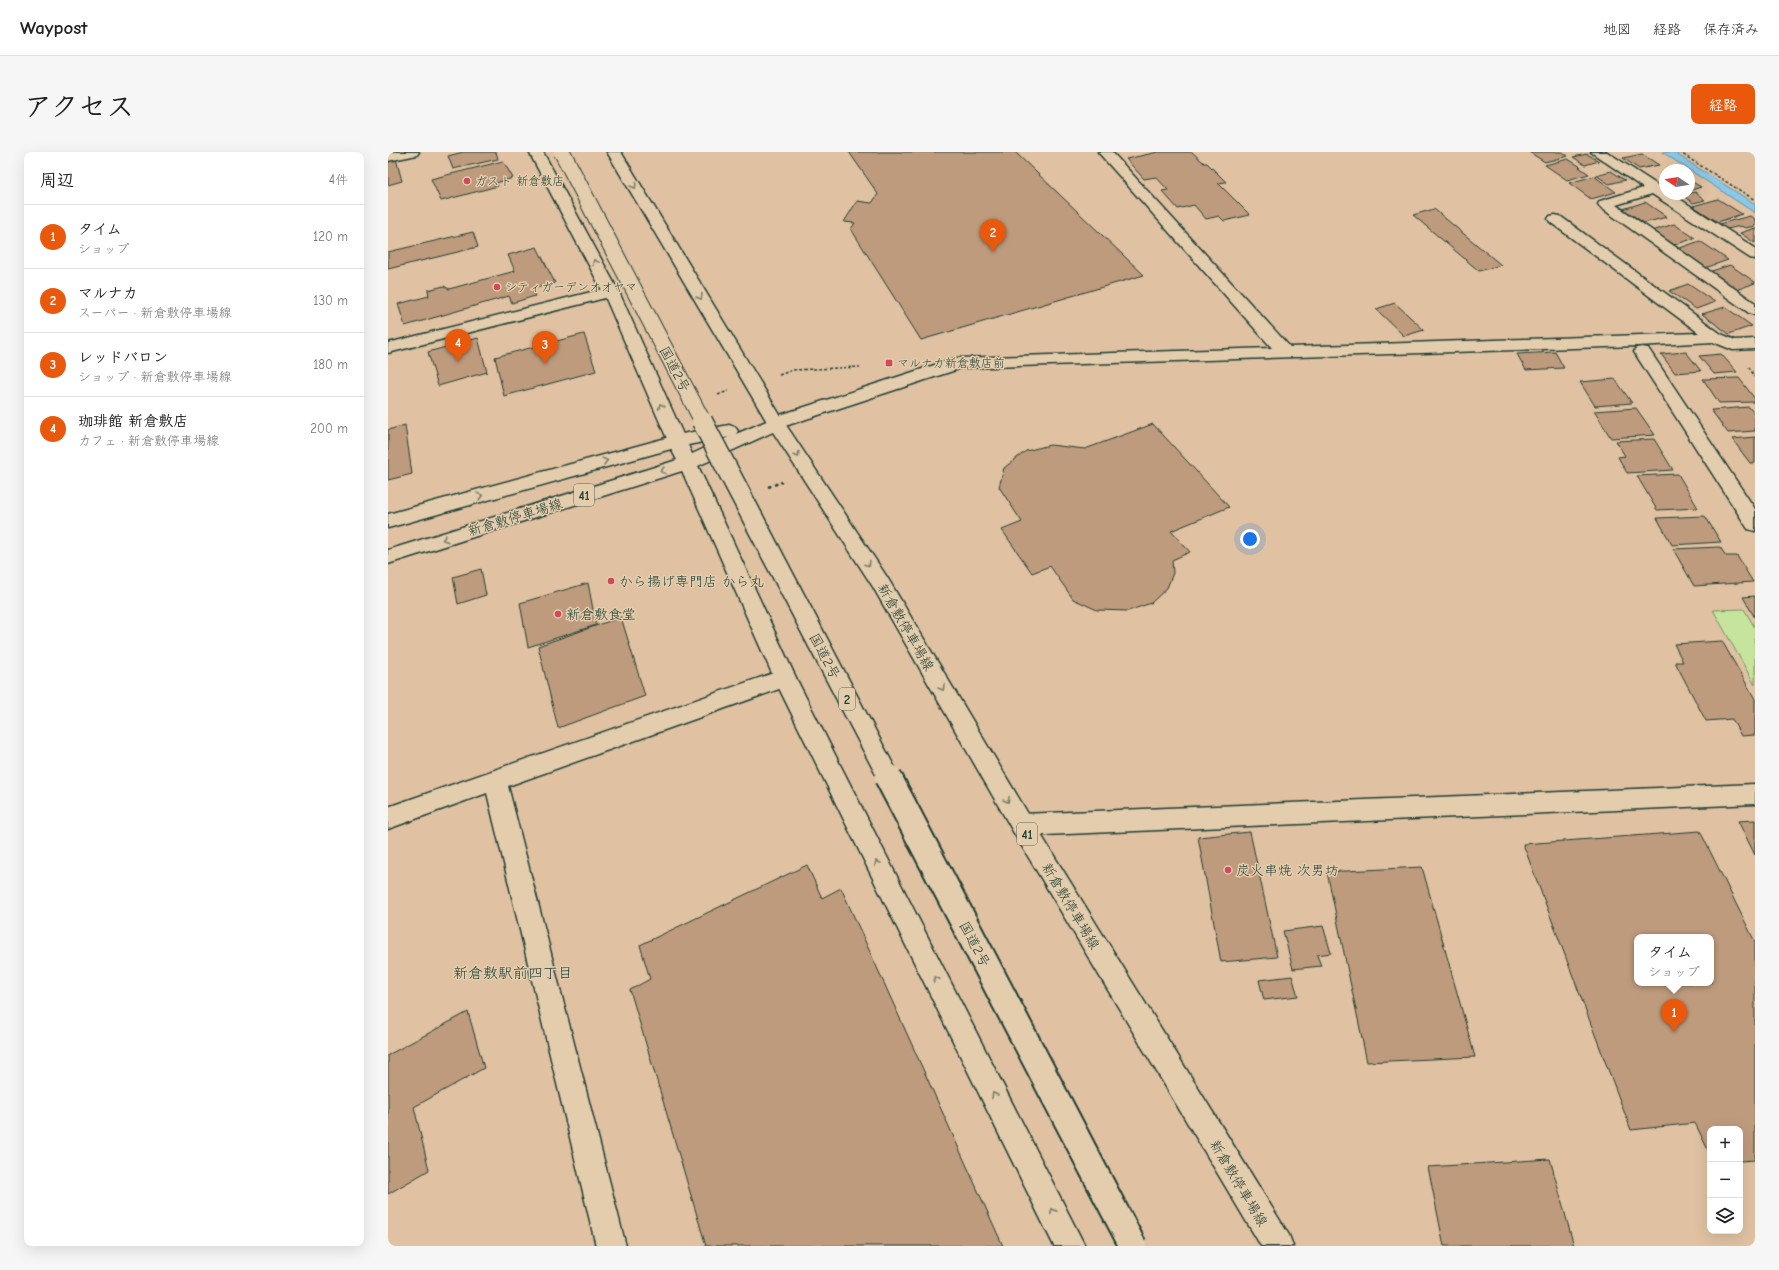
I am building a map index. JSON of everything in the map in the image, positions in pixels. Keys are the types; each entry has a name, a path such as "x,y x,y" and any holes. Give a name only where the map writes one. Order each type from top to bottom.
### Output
{"main road":[{"path":"388,157 412,152"},
{"path":"536,152 611,292 677,441 688,462 707,509 785,678 1070,1246"},
{"name":"国道2号","path":"562,152 1133,1246"},
{"path":"614,152 776,423 959,363 1286,353 1715,337"},
{"path":"1106,152 1286,353"},
{"path":"1598,152 1755,255"},
{"path":"1654,189 1605,204 1755,310"},
{"path":"1555,219 1715,337 1733,345 1755,344"},
{"path":"388,348 611,292"},
{"path":"1642,352 1755,524"},
{"name":"新倉敷停車場線","path":"388,521 677,441 776,423"},
{"name":"新倉敷停車場線","path":"388,557 688,462 776,423"},
{"name":"新倉敷停車場線","path":"776,423 880,582 1022,825 1278,1246"},
{"path":"388,818 785,678"},
{"path":"495,780 612,1246"},
{"path":"1022,825 1755,794"}],"path":[{"path":"1679,152 1755,200"}],"green space":[{"path":"1744,609 1755,628 1755,685 1713,610"}],"water":[{"path":"1662,152 1673,152 1692,164 1680,164"},
{"path":"1695,166 1755,204 1755,213 1695,174"}],"building":[{"path":"463,152 496,152 498,159 453,169 448,156"},
{"path":"849,152 1015,152 1144,275 921,340 851,229 855,223 844,222 857,201 872,203 878,194"},
{"path":"1158,152 1192,152 1204,163 1207,163 1226,182 1218,183 1250,215 1224,221 1219,216 1206,219 1194,205 1178,209 1162,191 1168,190 1156,177 1144,179 1126,159"},
{"path":"1529,152 1562,152 1568,156 1545,162"},
{"path":"1587,154 1599,161 1585,165 1573,157"},
{"path":"1642,154 1659,165 1639,169 1623,158"},
{"path":"396,159 402,181 388,185 388,161"},
{"path":"1568,159 1589,174 1567,180 1545,165"},
{"name":"ガスト 新倉敷店","path":"503,161 513,178 496,183 498,186 441,201 431,179"},
{"path":"1611,171 1625,180 1609,184 1596,175"},
{"path":"1594,176 1616,192 1591,199 1569,183"},
{"path":"1695,184 1701,187 1695,189"},
{"path":"1695,192 1705,200 1693,203 1689,200 1695,200"},
{"path":"1718,199 1742,214 1718,222 1693,206"},
{"path":"1645,202 1667,217 1644,223 1623,209"},
{"path":"1434,209 1501,265 1479,271 1413,215"},
{"path":"1750,216 1755,219 1755,226 1745,228 1741,226 1727,229 1719,224"},
{"path":"1674,224 1695,238 1674,245 1652,231"},
{"path":"1755,228 1755,243 1740,233"},
{"path":"473,232 478,247 388,269 388,252"},
{"path":"1700,241 1728,260 1705,268 1677,249"},
{"name":"シティガーデンオオヤマ","path":"537,247 555,283 532,289 535,296 512,303 509,296 405,326 398,304 429,296 428,290 444,286 449,289 515,271 508,255"},
{"path":"1730,265 1755,283 1736,290 1709,272"},
{"path":"1688,284 1715,302 1696,309 1669,291"},
{"path":"1395,303 1424,330 1404,336 1376,309"},
{"path":"1725,307 1752,326 1729,334 1702,314"},
{"path":"584,334 596,371 504,396 495,357"},
{"path":"478,338 487,372 438,386 428,352"},
{"path":"1555,352 1564,368 1526,370 1517,354"},
{"path":"1686,352 1701,371 1675,373 1661,354"},
{"path":"1721,354 1737,372 1714,374 1699,356"},
{"path":"1739,378 1755,399 1755,402 1719,403 1703,379"},
{"path":"1615,379 1632,403 1595,406 1580,382"},
{"path":"1749,407 1755,415 1755,431 1728,433 1711,410"},
{"path":"1636,408 1655,435 1611,438 1594,411"},
{"path":"1153,424 1229,507 1171,531 1190,552 1172,560 1173,573 1167,588 1151,603 1128,611 1097,610 1073,599 1050,566 1032,573 1002,530 1022,522 999,487 1004,468 1026,451 1050,445 1085,449"},
{"path":"405,425 412,474 388,480 388,430"},
{"path":"1755,437 1755,463 1750,463 1732,439"},
{"path":"1654,439 1673,470 1627,473 1618,457 1625,456 1616,441"},
{"path":"1678,474 1698,508 1657,510 1637,476"},
{"path":"1705,516 1721,542 1672,545 1657,518"},
{"path":"1720,547 1726,556 1737,556 1753,582 1694,586 1673,549"},
{"path":"481,569 486,595 458,604 453,577"},
{"name":"新倉敷食堂","path":"588,583 596,625 528,647 520,603"},
{"path":"1755,596 1755,618 1743,597"},
{"path":"621,617 645,696 558,728 538,646"},
{"path":"1722,641 1755,699 1755,735 1741,736 1732,719 1706,721 1675,662 1683,662 1674,644"},
{"path":"1755,820 1755,855 1738,821"},
{"path":"1700,831 1755,942 1755,1160 1743,1161 1743,1126 1707,1126 1707,1148 1695,1123 1631,1130 1523,844"},
{"path":"1250,832 1277,957 1221,962 1198,837"},
{"path":"807,865 822,898 841,888 1003,1246 706,1246 630,990 650,979 640,945"},
{"path":"1422,867 1475,1057 1367,1062 1327,872"},
{"path":"1323,926 1331,953 1317,955 1321,966 1293,969 1283,931"},
{"path":"1292,976 1298,996 1264,1000 1259,980"},
{"path":"468,1012 484,1068 414,1107 429,1170 388,1194 388,1055"},
{"path":"1550,1159 1574,1246 1444,1246 1428,1167"}],"place":[{"name":"ガスト 新倉敷店","path":"467,181"},
{"name":"マルナカ","path":"993,252"},
{"name":"シティガーデンオオヤマ","path":"497,287"},
{"name":"珈琲館 新倉敷店","path":"458,362"},
{"name":"マルナカ新倉敷店前","path":"889,363"},
{"name":"レッドバロン","path":"545,364"},
{"name":"から揚げ専門店 から丸","path":"611,581"},
{"name":"新倉敷食堂","path":"558,614"},
{"name":"炭火串焼 次男坊","path":"1228,870"},
{"name":"タイム","path":"1674,1032"}],"district":[{"name":"新倉敷駅前四丁目","path":"513,973"}]}
